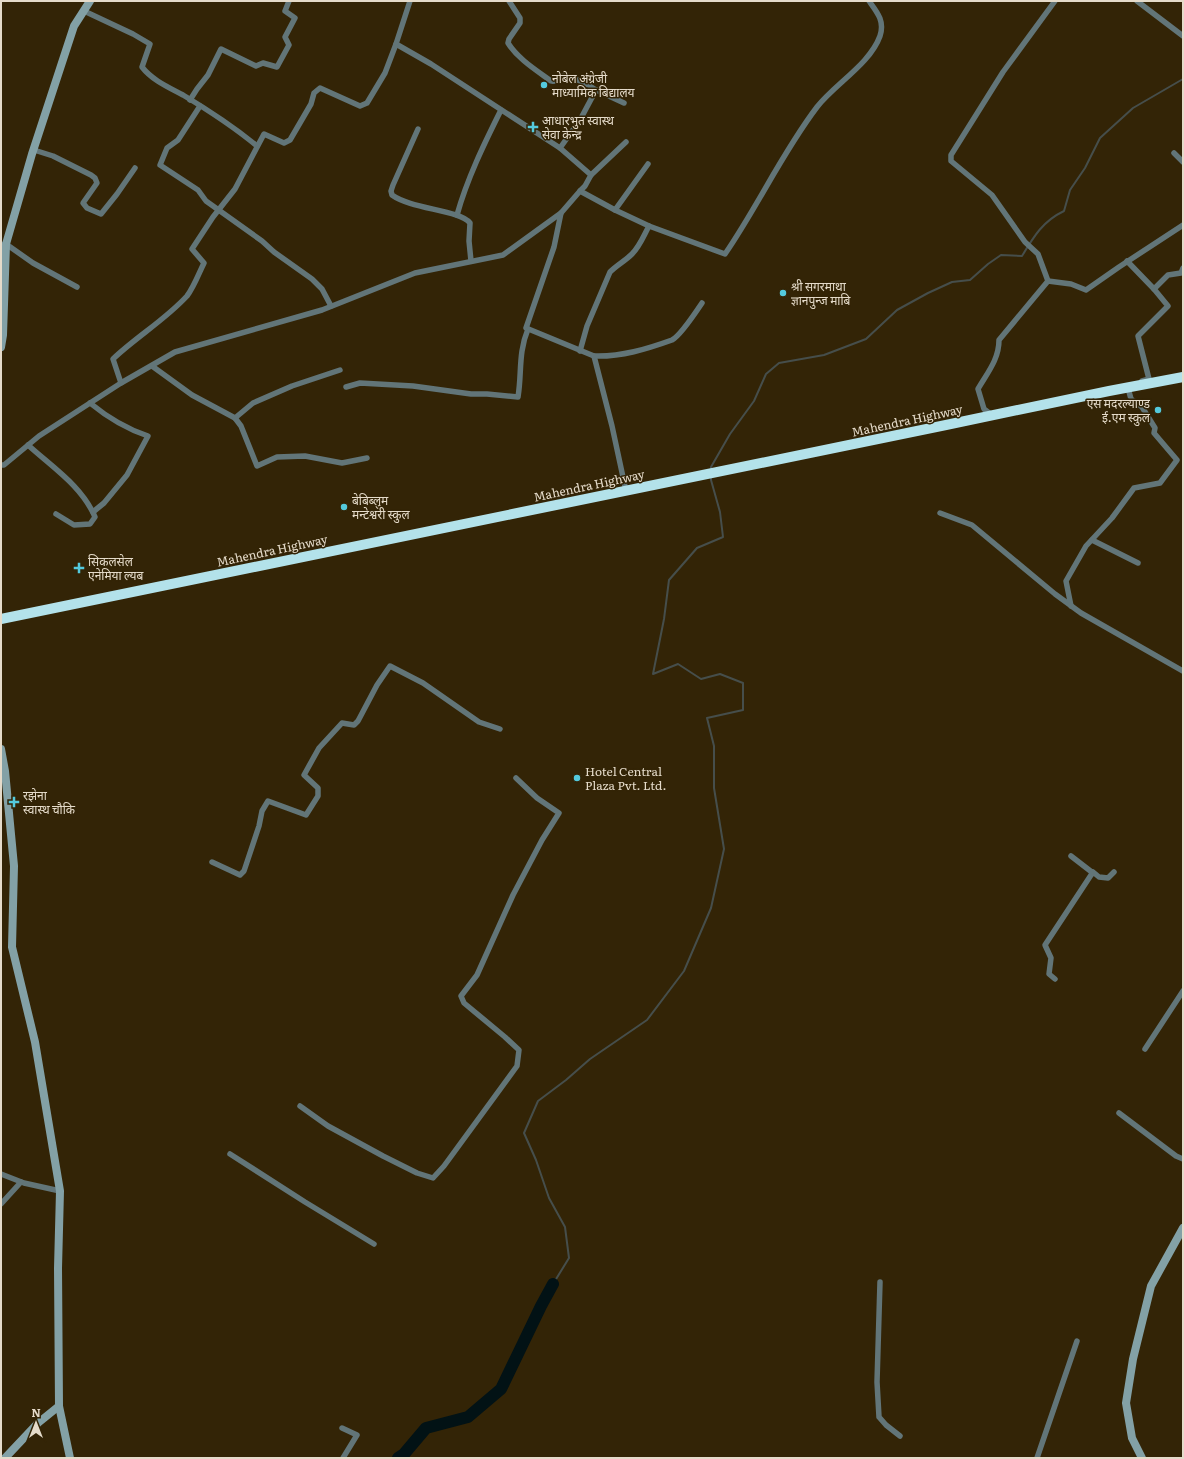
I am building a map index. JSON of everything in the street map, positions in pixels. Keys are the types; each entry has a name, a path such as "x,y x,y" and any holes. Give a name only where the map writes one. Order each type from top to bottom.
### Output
{"highway":[{"name":"Mahendra Highway","path":"1,619 992,416 1109,390 1128,388 1183,377"}],"street":[{"path":"1,347 3,336 4,244 74,26 90,1"},
{"path":"190,100 208,75 221,49 256,66 263,63 277,67 289,45 285,37 296,18 284,11 289,1"},
{"path":"121,383 113,360 140,336 166,316 188,295 204,263 192,249 218,210 235,189 264,134 284,143 290,140 311,104 314,93 320,88 360,106 367,103 385,73 410,1"},
{"path":"509,1 520,18 520,23 509,39 508,43 522,59 551,81 557,81 565,75 585,83 596,90 624,103"},
{"path":"580,191 649,226 725,254 795,137 818,105 839,83 858,68 875,45 880,36 881,17 869,1"},
{"path":"1048,281 1038,254 1024,242 992,195 951,161 951,155 1003,72 1055,1"},
{"path":"1138,1 1183,36"},
{"path":"84,12 133,34 150,44 142,67 147,72 162,84 241,132 257,146"},
{"path":"396,44 431,64 560,148 591,175"},
{"path":"560,148 580,120 596,90"},
{"path":"200,106 178,140 167,148 160,165 198,190 206,201 312,279 322,289 330,306"},
{"path":"457,215 460,202 475,165 501,110"},
{"path":"418,128 393,185 391,191 392,195 398,200 418,207 457,215 468,221 470,223 469,241 471,261"},
{"path":"1,465 4,465 40,436 90,403 121,383 175,352 330,306 415,274 471,261 503,256 561,213 585,186 591,175 626,142"},
{"path":"34,150 53,156 95,178 97,183 83,203 87,208 101,214 135,168"},
{"path":"1174,153 1183,162"},
{"path":"615,210 648,164"},
{"path":"346,387 360,383 413,386 471,394 518,397 522,342 528,329 526,328 554,247 561,213"},
{"path":"1048,281 1071,284 1086,290 1127,261 1183,225"},
{"path":"580,351 587,326 610,272 615,266 633,253 641,242 649,226"},
{"path":"4,244 32,263 77,287"},
{"path":"1109,390 1149,379 1138,336 1168,306 1127,261"},
{"path":"1154,289 1168,275 1181,273 1183,268"},
{"path":"992,416 984,409 978,389 993,365 999,351 1000,340 1048,281"},
{"path":"528,329 594,356 608,357 629,353 677,338 684,326 702,303"},
{"path":"594,356 612,426 626,491"},
{"path":"152,366 192,395 235,418 242,426 257,466 277,457 305,456 342,463 367,458"},
{"path":"235,418 253,403 292,386 340,370"},
{"path":"1071,606 1066,581 1086,546 1112,518 1134,488 1160,483 1177,460 1154,433 1155,428 1142,406 1131,400 1128,388"},
{"path":"90,403 102,413 133,431 148,436 127,475 104,503 93,512"},
{"path":"28,445 74,485 95,517 90,524 74,525 56,514"},
{"path":"940,513 972,525 1071,606 1183,671"},
{"path":"1092,540 1138,563"},
{"path":"212,862 240,875 244,871 259,826 262,811 268,801 306,814 318,796 318,788 304,775 319,748 342,723 354,725 358,721 377,685 390,666 423,684 479,722 500,729"},
{"path":"1,749 5,771 14,866 12,947 35,1042 60,1191 58,1268 59,1406 70,1458"},
{"path":"300,1106 328,1126 383,1156 433,1178 444,1166 517,1066 519,1050 506,1037 464,1003 461,996 477,975 513,895 542,840 559,813 538,798 516,778"},
{"path":"1070,856 1099,877 1108,878 1114,872"},
{"path":"1055,979 1049,974 1051,958 1045,945 1093,873"},
{"path":"1145,1049 1183,991"},
{"path":"1120,1113 1176,1156 1183,1159"},
{"path":"230,1154 374,1244"},
{"path":"1,1174 21,1182 60,1191"},
{"path":"1,1204 21,1182"},
{"path":"1142,1458 1132,1438 1126,1403 1133,1359 1151,1286 1183,1228"},
{"path":"880,1282 877,1382 879,1417 886,1425 900,1436"},
{"path":"1037,1458 1077,1341"},
{"path":"5,1458 38,1423 59,1406"},
{"path":"342,1428 357,1435 343,1458"}],"waterway":[{"path":"711,469 730,434 754,401 766,374 779,363 824,355 866,339 897,310 928,293 952,282 970,280 1001,255 1022,256 1045,224 1050,219 1064,211 1070,190 1085,168 1100,138 1133,108 1183,79"},
{"path":"553,1284 569,1258 565,1227 549,1198 536,1160 524,1133 538,1101 566,1080 590,1059 647,1020 684,971 711,908 724,849 714,788 714,746 707,718 743,710 743,683 720,674 701,679 678,664 653,674 664,619 669,580 697,548 723,537 720,512 711,477"},
{"path":"398,1458 404,1454 426,1428 468,1417 501,1389 553,1284"}],"place":[{"name":"नोबेल अंग्रेजी माध्यामिक बिद्यालय","path":"544,85"},
{"name":"आधारभुत स्वास्थ सेवा केन्द्र","path":"533,127"},
{"name":"श्री सगरमाथा ज्ञानपुन्ज माबि","path":"783,293"},
{"name":"एस मदरल्याण्ड ई.एम स्कुल","path":"1158,410"},
{"name":"बेबिब्लुम मन्टेश्वरी स्कुल","path":"344,507"},
{"name":"सिकलसेल एनेमिया ल्यब","path":"79,568"},
{"name":"Hotel Central Plaza Pvt. Ltd.","path":"577,778"},
{"name":"रझेना स्वास्थ चौकि","path":"14,802"}]}
